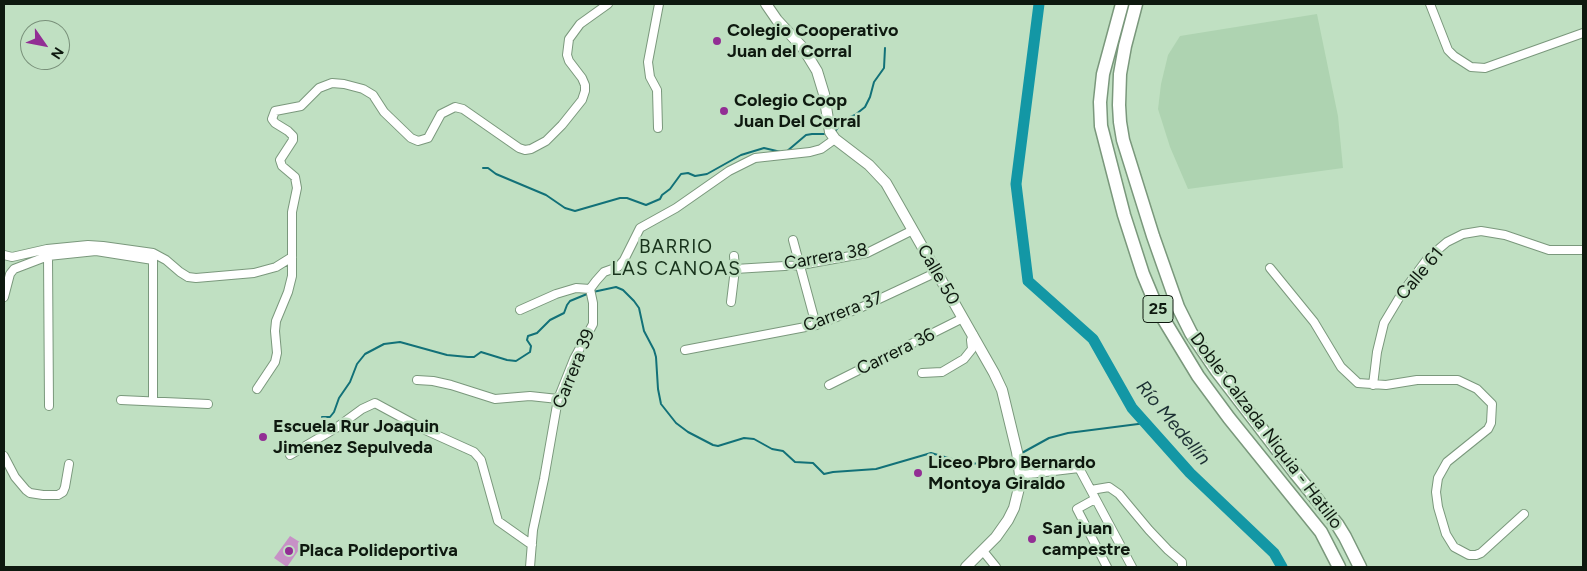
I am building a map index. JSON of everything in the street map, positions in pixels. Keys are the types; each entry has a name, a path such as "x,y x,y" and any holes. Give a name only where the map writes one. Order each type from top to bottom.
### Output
{"highway":[{"name":"Doble Calzada Niquia - Hatillo","path":"1122,4 1103,74 1100,102 1101,126 1124,215 1143,274 1158,310 1198,376 1224,411 1309,515 1328,543 1339,567"},
{"name":"Doble Calzada Niquia - Hatillo","path":"1136,4 1120,74 1120,122 1123,140 1153,236 1178,306 1192,333 1217,371 1337,524 1360,567"}],"street":[{"path":"257,390 275,362 277,353 276,321 288,292 292,276 292,212 297,188 294,177 282,166 280,160 293,140 288,131 272,119 275,111 301,106 319,88 332,83 344,84 363,89 374,95 384,112 411,138 418,141 428,138 441,114 455,107 463,108 519,148 531,149 546,141 582,100 585,85 582,78 568,61 569,39 580,24 608,4"},
{"path":"658,128 657,90 650,77 648,62 659,4"},
{"path":"520,310 556,294 576,288 590,289 604,272 618,267 624,260 640,228 676,208 728,170 755,158 821,149 834,139 830,132 824,94 817,71 803,48 785,30 766,4"},
{"path":"1430,4 1448,50 1471,67 1486,68 1583,33"},
{"name":"Calle 50","path":"834,139 869,165 886,182 1002,390 1017,452 1020,475 1019,488 1014,508 1008,520 996,537 966,567"},
{"name":"Carrera 38","path":"735,269 801,265 867,253 913,230"},
{"name":"Calle 61","path":"1373,385 1377,352 1384,323 1402,292 1428,258 1447,242 1463,234 1481,231 1505,235 1549,250 1583,250"},
{"path":"793,240 816,326"},
{"path":"4,255 12,257 47,249 88,245 166,260 188,277 196,278 254,273 276,268 292,257"},
{"path":"4,297 10,274 14,269 48,256 96,251 153,257"},
{"path":"48,256 49,406"},
{"path":"732,302 735,269 734,256"},
{"path":"153,257 153,401"},
{"path":"1270,268 1314,322 1341,367 1358,383 1386,385 1417,380 1458,380 1478,389 1492,404 1491,423 1488,429 1447,462 1438,478 1436,492 1438,507 1446,534 1454,547 1469,555 1481,553 1524,514"},
{"name":"Carrera 37","path":"685,350 816,326 937,272"},
{"name":"Carrera 39","path":"530,567 533,530 558,398 574,359 593,324 593,303 590,289"},
{"name":"Carrera 36","path":"829,385 963,318"},
{"path":"922,373 942,372 964,359 972,348 971,338 973,336"},
{"path":"417,380 441,382 495,399 530,396 558,398"},
{"path":"121,400 208,404"},
{"path":"290,455 336,428 362,408 375,403 423,429 474,452 481,460 498,521 532,545"},
{"path":"4,456 15,477 26,490 30,493 43,495 58,495 63,492 69,464"},
{"path":"1020,475 1079,468 1132,567"},
{"path":"1091,490 1109,487 1119,494 1149,530 1182,562 1182,567"},
{"path":"1095,498 1076,509 1107,567"},
{"path":"983,551 996,567"}],"shaded area":[{"path":"1317,14 1338,116 1343,168 1188,189 1170,147 1158,109 1161,84 1168,55 1180,36"},
{"name":"Placa Polideportiva","path":"290,536 303,544 287,567 274,558"}],"waterway":[{"name":"Río Medellín","path":"1039,4 1016,184 1028,281 1093,339 1132,408 1190,473 1274,553 1282,567"},
{"name":"BARRIO LAS CANOAS","path":"834,132 846,119 865,107 874,82 884,68 885,48"},
{"name":"BARRIO LAS CANOAS","path":"786,152 806,135 824,134"},
{"name":"BARRIO LAS CANOAS","path":"483,168 488,168 496,174 546,195 565,208 575,211 620,198 627,198 646,205 660,199 681,174 688,173 695,176 707,174 741,155 764,148 781,152"},
{"path":"593,292 616,287 623,290 634,301 639,308 644,331 656,357 661,404 676,423 688,432 713,445 718,446 744,438 754,439 772,449 783,451 795,462 813,463 824,474 876,469 931,453 969,464 1014,458"},
{"path":"322,417 330,417 334,412 339,398 350,382 357,364 365,354 384,344 400,342 447,355 468,357 474,357 481,352 516,361 530,352 531,346 527,340 528,336 537,333 550,320 564,313 570,301 587,294"},
{"path":"1020,454 1049,438 1068,433 1146,423"}],"place":[{"name":"Colegio Cooperativo Juan del Corral","path":"717,41"},
{"name":"Colegio Coop Juan Del Corral","path":"724,111"},
{"name":"Escuela Rur Joaquin Jimenez Sepulveda","path":"263,437"},
{"name":"Liceo Pbro Bernardo Montoya Giraldo","path":"918,473"},
{"name":"San juan campestre","path":"1032,539"},
{"name":"Placa Polideportiva","path":"289,551"}],"district":[{"name":"BARRIO LAS CANOAS","path":"676,258"}]}
